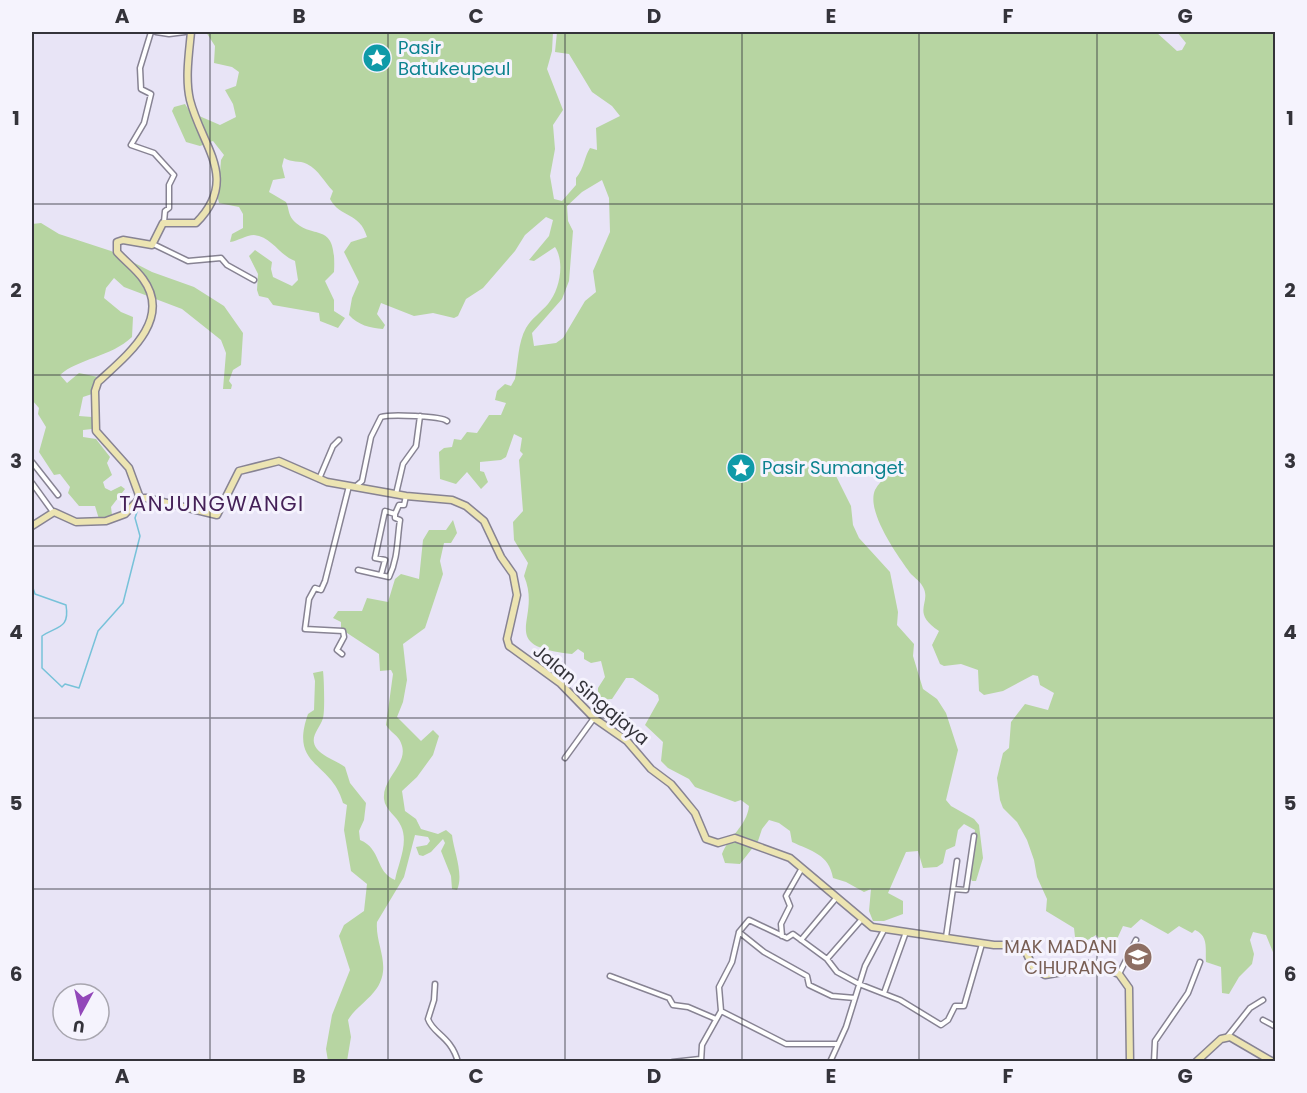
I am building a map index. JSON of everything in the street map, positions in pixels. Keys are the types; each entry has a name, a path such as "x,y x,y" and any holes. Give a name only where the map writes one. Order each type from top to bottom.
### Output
{"street":[{"path":"151,32 139,72 141,89 151,94 144,123 131,145 154,153 174,175 169,185 169,208 165,211 164,222 153,244"},
{"path":"156,32 169,34 185,32"},
{"path":"164,222 196,223 213,202 217,175 216,163 190,102 188,84 191,32"},
{"path":"32,483 54,512 76,522 106,521 125,514 140,498 133,474 122,458 99,437 95,428 95,391 98,382 148,330 153,317 150,289 141,276 117,252 116,243 123,240 153,244 188,261 221,258 227,265 254,280"},
{"path":"396,494 403,464 406,465 416,446 420,416"},
{"path":"342,654 337,650 344,637 343,631 305,629 309,599 315,588 321,590 325,581 352,487 362,481 368,445 381,417 443,417 447,421"},
{"path":"319,479 333,446 339,440"},
{"name":"Jalan Singajaya","path":"140,498 154,499 218,515 230,484 243,468 279,461 319,479 352,487 456,501 484,521 501,557 513,574 517,596 507,639 509,646 560,683 594,717 621,735 651,769 671,784 695,813 701,831 711,842 718,843 735,838 790,858 870,926 982,944 1020,946 1033,967 1045,975 1074,970 1092,963 1119,974"},
{"path":"32,462 58,495"},
{"path":"358,570 389,577 396,565 400,520 395,518 395,514 399,505 404,505 406,496"},
{"path":"381,575 385,560 375,558 385,511 395,514"},
{"path":"32,526 54,512"},
{"path":"565,758 594,717"},
{"path":"953,889 966,890 974,836"},
{"path":"946,938 957,861"},
{"path":"782,936 782,924 790,906 786,896 803,867"},
{"path":"801,940 837,897"},
{"path":"827,959 862,919"},
{"path":"673,1062 701,1060 702,1045 721,1011 719,987 732,962 739,932 746,922 753,920 787,938 793,934 827,959 834,969 858,984 900,1000 934,1022 944,1024 955,1006 963,1007 966,1003 982,944"},
{"path":"830,1062 873,947 884,930"},
{"path":"884,993 906,931"},
{"path":"739,932 764,952 807,976 810,986 832,996 835,994 855,998"},
{"path":"1130,1062 1129,988 1119,974 1136,940"},
{"path":"1154,1062 1155,1041 1188,993 1200,962"},
{"path":"609,976 669,998 673,1005 688,1007 716,1019"},
{"path":"435,984 434,1000 428,1019 431,1026 450,1042 458,1062"},
{"path":"1196,1062 1215,1044 1227,1037 1250,1008 1263,1000"},
{"path":"721,1011 786,1044 837,1044"},
{"path":"1263,1020 1275,1027"},
{"path":"1227,1037 1273,1062"}],"green space":[{"path":"206,32 553,32 552,51 547,69 563,110 553,125 555,149 550,176 554,199 562,201 576,185 576,178 590,148 597,150 596,128 620,116 612,106 592,92 569,54 555,52 557,32 1156,32 1177,51 1182,50 1186,43 1177,32 1275,32 1275,957 1266,935 1253,932 1250,940 1254,954 1252,964 1239,977 1229,994 1222,993 1221,967 1206,962 1204,939 1195,930 1192,933 1179,926 1168,934 1141,919 1131,928 1123,926 1117,939 1110,937 1104,943 1096,935 1086,941 1075,937 1074,928 1046,911 1047,899 1037,877 1027,840 1017,822 1003,808 997,778 1003,753 1009,748 1011,722 1025,704 1048,710 1054,693 1040,685 1038,676 1033,675 1003,691 984,695 979,691 978,670 961,664 944,666 940,664 932,645 939,631 930,624 924,613 923,587 890,543 878,520 873,499 875,490 886,475 883,467 863,473 841,467 833,470 851,506 853,525 859,538 890,572 898,612 897,625 914,644 913,656 923,689 937,699 946,713 958,750 946,800 979,825 983,858 976,881 972,881 970,877 975,830 964,824 958,830 955,846 946,850 943,863 937,867 923,868 918,851 906,852 888,893 903,901 903,914 884,921 873,921 869,911 871,889 864,892 833,878 823,858 792,842 790,831 779,823 769,820 762,829 758,841 740,864 725,863 722,854 745,820 749,806 741,800 735,802 695,787 689,779 668,768 661,761 663,742 645,725 659,700 658,695 633,678 626,678 612,699 598,700 598,688 605,677 601,661 591,663 584,659 584,653 578,649 572,654 548,650 534,645 528,637 526,628 529,606 524,576 528,563 514,540 513,522 523,511 519,460 523,454 520,451 522,438 514,434 506,457 501,460 480,462 480,471 484,472 488,482 481,489 467,472 456,484 440,479 439,452 444,448 452,447 454,439 461,440 467,432 477,433 489,415 501,415 506,403 495,400 497,391 505,384 511,386 515,379 523,334 556,291 560,276 560,260 555,247 534,261 529,260 549,236 553,220 546,217 525,235 515,251 483,288 466,299 458,316 454,318 433,313 414,316 381,303 377,314 385,325 383,329 369,327 360,324 349,315 352,298 359,282 344,252 351,242 367,237 364,229 355,219 334,205 330,199 333,191 315,169 304,163 284,158 282,166 285,178 273,180 269,192 286,202 293,220 308,230 322,234 332,244 334,272 325,281 334,300 334,311 345,318 338,328 320,321 319,313 273,305 268,298 259,296 258,274 249,256 255,250 272,262 273,277 292,286 298,280 295,261 260,236 251,235 230,242 232,234 243,228 243,214 239,207 219,203 221,160 224,155 213,141 200,146 186,142 172,111 174,107 185,104 190,112 220,125 236,117 233,104 225,90 236,86 239,72 232,67 214,63 215,46","holes":["602,180 609,198 610,232 593,271 596,292 585,301 563,338 556,343 534,346 532,333 562,299 569,281 573,231 568,221 567,206 582,192"]},
{"path":"41,223 59,234 111,251 152,272 194,287 224,306 243,333 241,365 233,370 229,381 232,385 231,389 223,389 226,353 221,340 182,309 124,287 114,278 106,288 104,298 121,312 133,317 132,337 124,344 75,365 60,375 67,383 79,373 98,377 92,394 83,397 79,416 92,417 92,429 83,430 83,437 96,439 110,457 107,463 112,475 103,482 105,488 111,491 121,486 125,489 111,507 112,515 99,519 95,506 79,506 68,493 70,487 60,474 54,475 39,452 46,427 38,414 39,408 32,400 32,224"},
{"path":"453,520 457,533 451,543 444,543 440,561 443,574 425,628 403,644 407,680 403,702 397,717 421,741 433,730 439,736 433,755 417,777 402,791 405,811 416,819 421,829 438,834 446,830 452,835 459,870 459,884 457,890 452,889 451,876 441,851 445,843 443,839 431,852 423,856 419,855 416,847 427,845 430,841 428,837 415,835 404,877 377,922 383,963 381,980 374,992 348,1020 351,1037 347,1061 328,1061 326,1049 332,1015 350,970 339,936 344,925 364,911 367,884 351,871 344,830 347,805 343,803 330,779 308,755 304,745 308,714 314,710 313,673 323,671 324,687 324,715 314,737 315,745 322,754 345,767 350,783 366,803 364,820 359,831 360,840 372,849 384,872 395,880 404,839 399,822 384,799 387,784 402,758 403,751 400,741 386,725 393,674 391,670 380,671 379,654 341,629 341,622 333,618 338,611 362,611 367,598 388,602 395,579 401,574 419,579 423,540 429,530 446,530"}],"waterway":[{"path":"32,585 35,594 66,605 67,613 61,626 42,636 42,668 62,687 65,684 79,688 98,631 123,603 140,536 135,518 137,512"}],"place":[{"name":"Pasir Batukeupeul","path":"377,58"},
{"name":"Pasir Sumanget","path":"741,468"},
{"name":"MAK MADANI CIHURANG","path":"1138,957"}],"district":[{"name":"TANJUNGWANGI","path":"212,504"}]}
